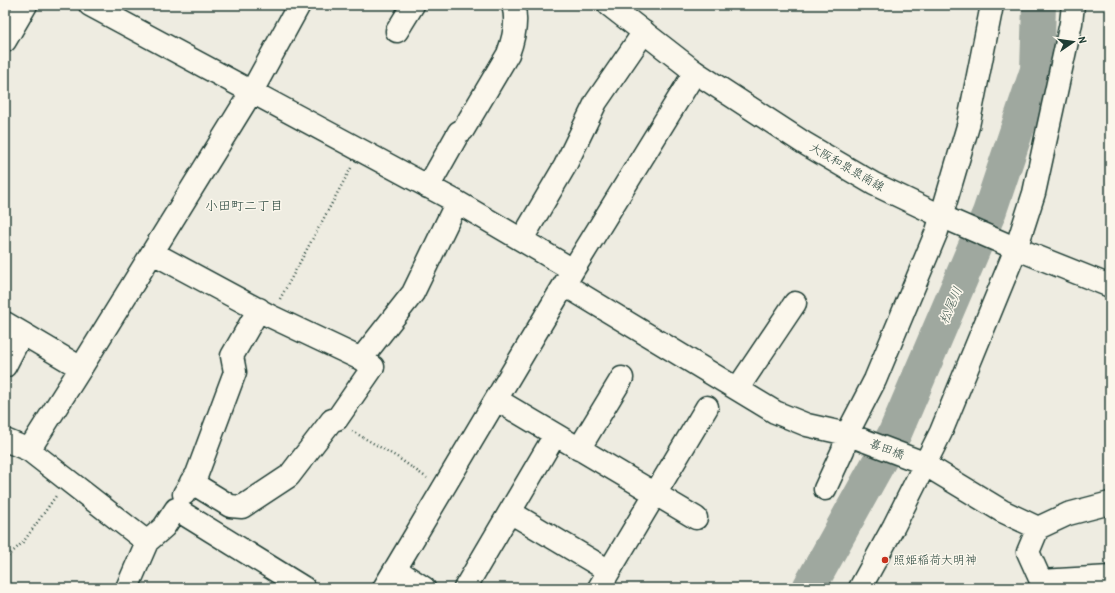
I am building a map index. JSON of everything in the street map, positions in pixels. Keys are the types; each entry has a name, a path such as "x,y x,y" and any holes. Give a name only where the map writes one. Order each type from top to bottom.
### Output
{"street":[{"path":"5,41 26,5"},
{"name":"喜田橋","path":"90,5 252,91 359,151 457,202 522,239 569,278 775,412 807,425 850,435 923,464 1002,511 1038,528"},
{"path":"29,450 153,253 252,91 299,5"},
{"path":"397,30 413,5"},
{"name":"大阪和泉泉南線","path":"609,5 695,72 804,143 874,184 1013,248 1110,286"},
{"path":"825,489 875,380 944,217 968,126 992,5"},
{"path":"860,588 894,526 923,464 941,432 1034,193 1071,23 1073,5"},
{"path":"428,187 459,132 462,130 508,54 512,42 515,11"},
{"path":"522,239 566,166 596,102 644,32"},
{"path":"384,588 569,278 695,72"},
{"path":"361,359 413,294 457,202"},
{"path":"153,253 265,313 361,359 373,367 337,419 332,420 289,476 242,507 230,506 191,482"},
{"path":"738,388 795,303"},
{"path":"127,588 147,542 164,527 197,474 235,372 232,356 265,313"},
{"path":"5,366 14,328 81,368"},
{"path":"579,449 622,378"},
{"path":"497,400 696,518"},
{"path":"510,512 604,580 707,407"},
{"path":"467,587 555,435"},
{"path":"5,440 29,450 147,542"},
{"path":"1110,502 1068,514 1038,528 1028,552 1041,581 1082,583 1110,576"},
{"path":"176,509 304,588"},
{"path":"395,569 424,588"}],"path":[{"path":"265,313 359,151"},
{"path":"332,420 397,457 443,489"},
{"path":"5,559 24,541 68,480"}],"waterway":[{"name":"松尾川","path":"809,588 895,433 989,213 1037,70 1039,5"}],"place":[{"name":"照姫稲荷大明神","path":"885,560"}],"district":[{"name":"小田町二丁目","path":"244,205"}]}
